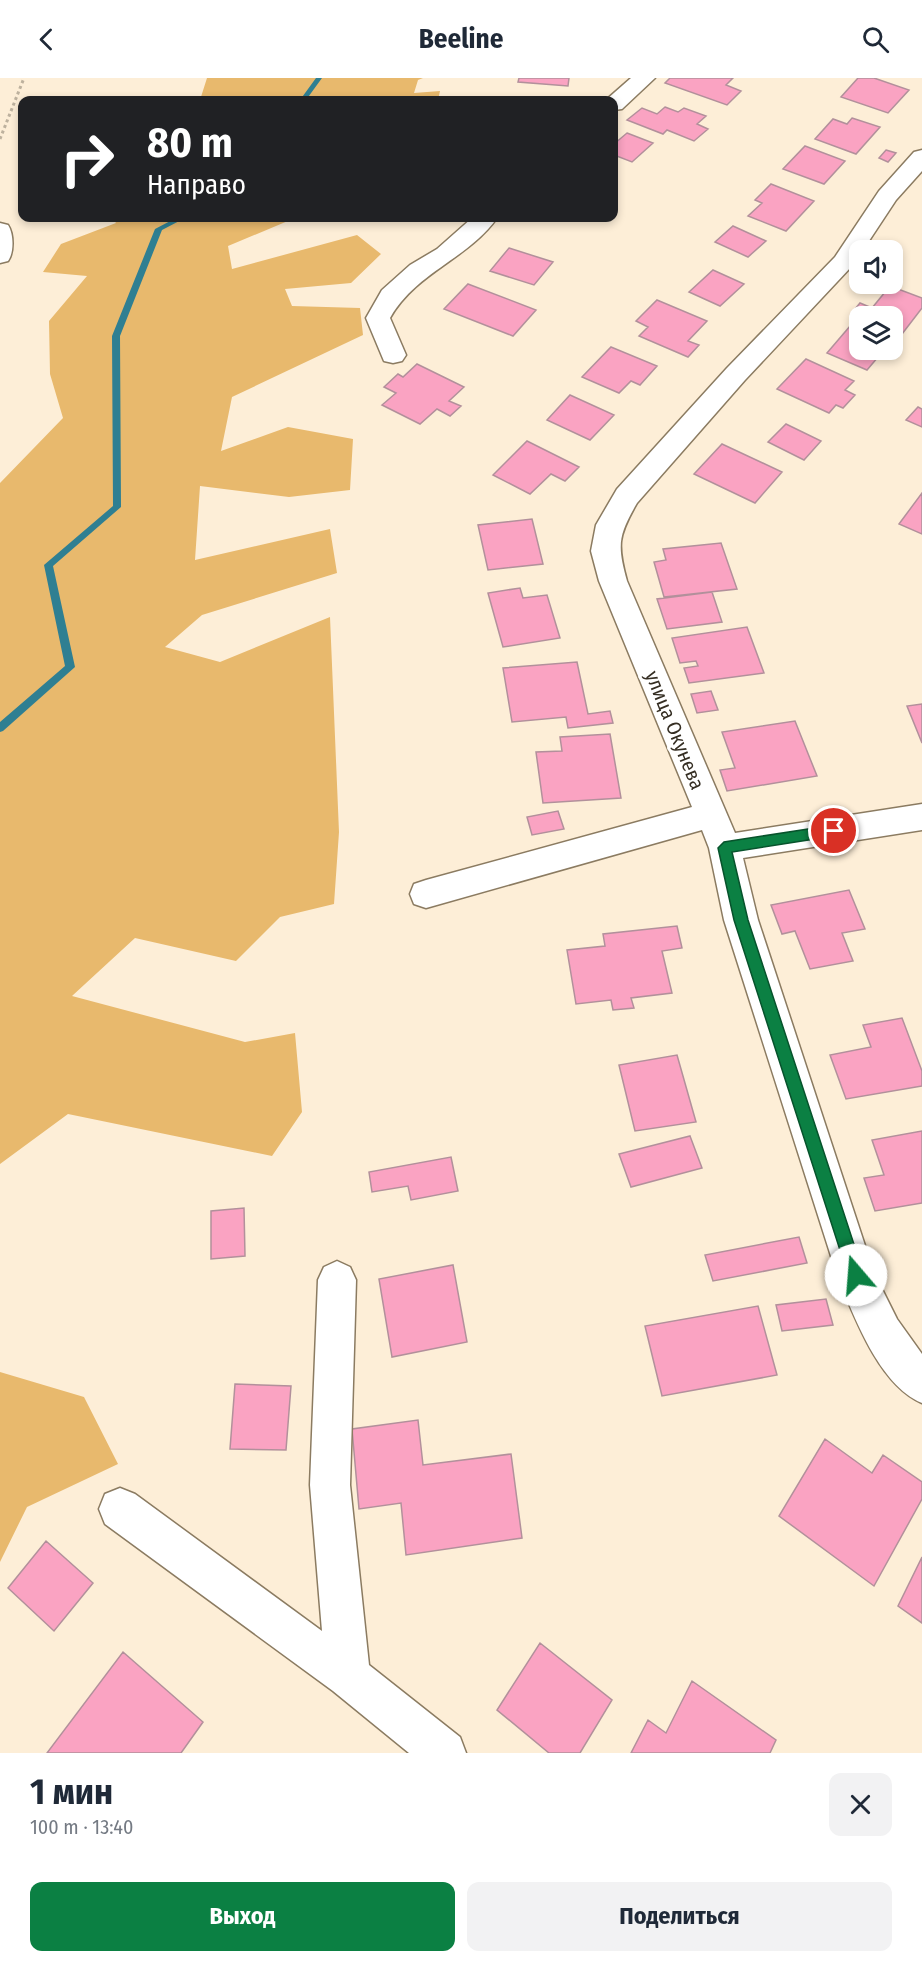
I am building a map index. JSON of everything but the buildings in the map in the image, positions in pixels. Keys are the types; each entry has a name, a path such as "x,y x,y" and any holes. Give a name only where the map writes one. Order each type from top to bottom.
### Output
{"street":[{"path":"618,101 644,78"},
{"name":"улица Окунева","path":"922,157 887,196 843,262 744,366 627,495 610,525 605,551 613,581 724,848 741,920 856,1275 876,1324 903,1364 922,1383"},
{"path":"393,355 378,318 391,295 419,270 445,254 481,222"},
{"path":"0,230 0,256"},
{"path":"426,894 710,816"},
{"path":"724,848 922,817"},
{"path":"337,1280 330,1485 348,1676"},
{"path":"120,1509 348,1676 444,1753"}],"path":[{"path":"0,139 24,78"}],"shaded area":[{"path":"207,78 423,78 418,80 414,93 440,91 439,96 201,96"},
{"path":"285,222 228,246 232,269 357,235 381,254 351,283 285,289 292,306 360,308 363,335 232,397 221,451 288,427 353,439 350,490 289,497 200,486 195,560 330,529 337,573 202,615 165,647 220,662 330,617 339,832 334,904 280,917 236,961 135,938 72,996 245,1042 295,1033 302,1112 272,1156 68,1114 0,1164 0,483 63,418 50,374 49,321 87,276 43,272 61,244 116,223"},
{"path":"0,1372 84,1397 118,1464 27,1507 0,1562"}],"waterway":[{"path":"306,96 319,78"},
{"path":"0,728 70,667 48,565 117,507 116,336 159,229 173,222"}],"route":[{"path":"834,831 724,848 741,920 856,1275"}]}
